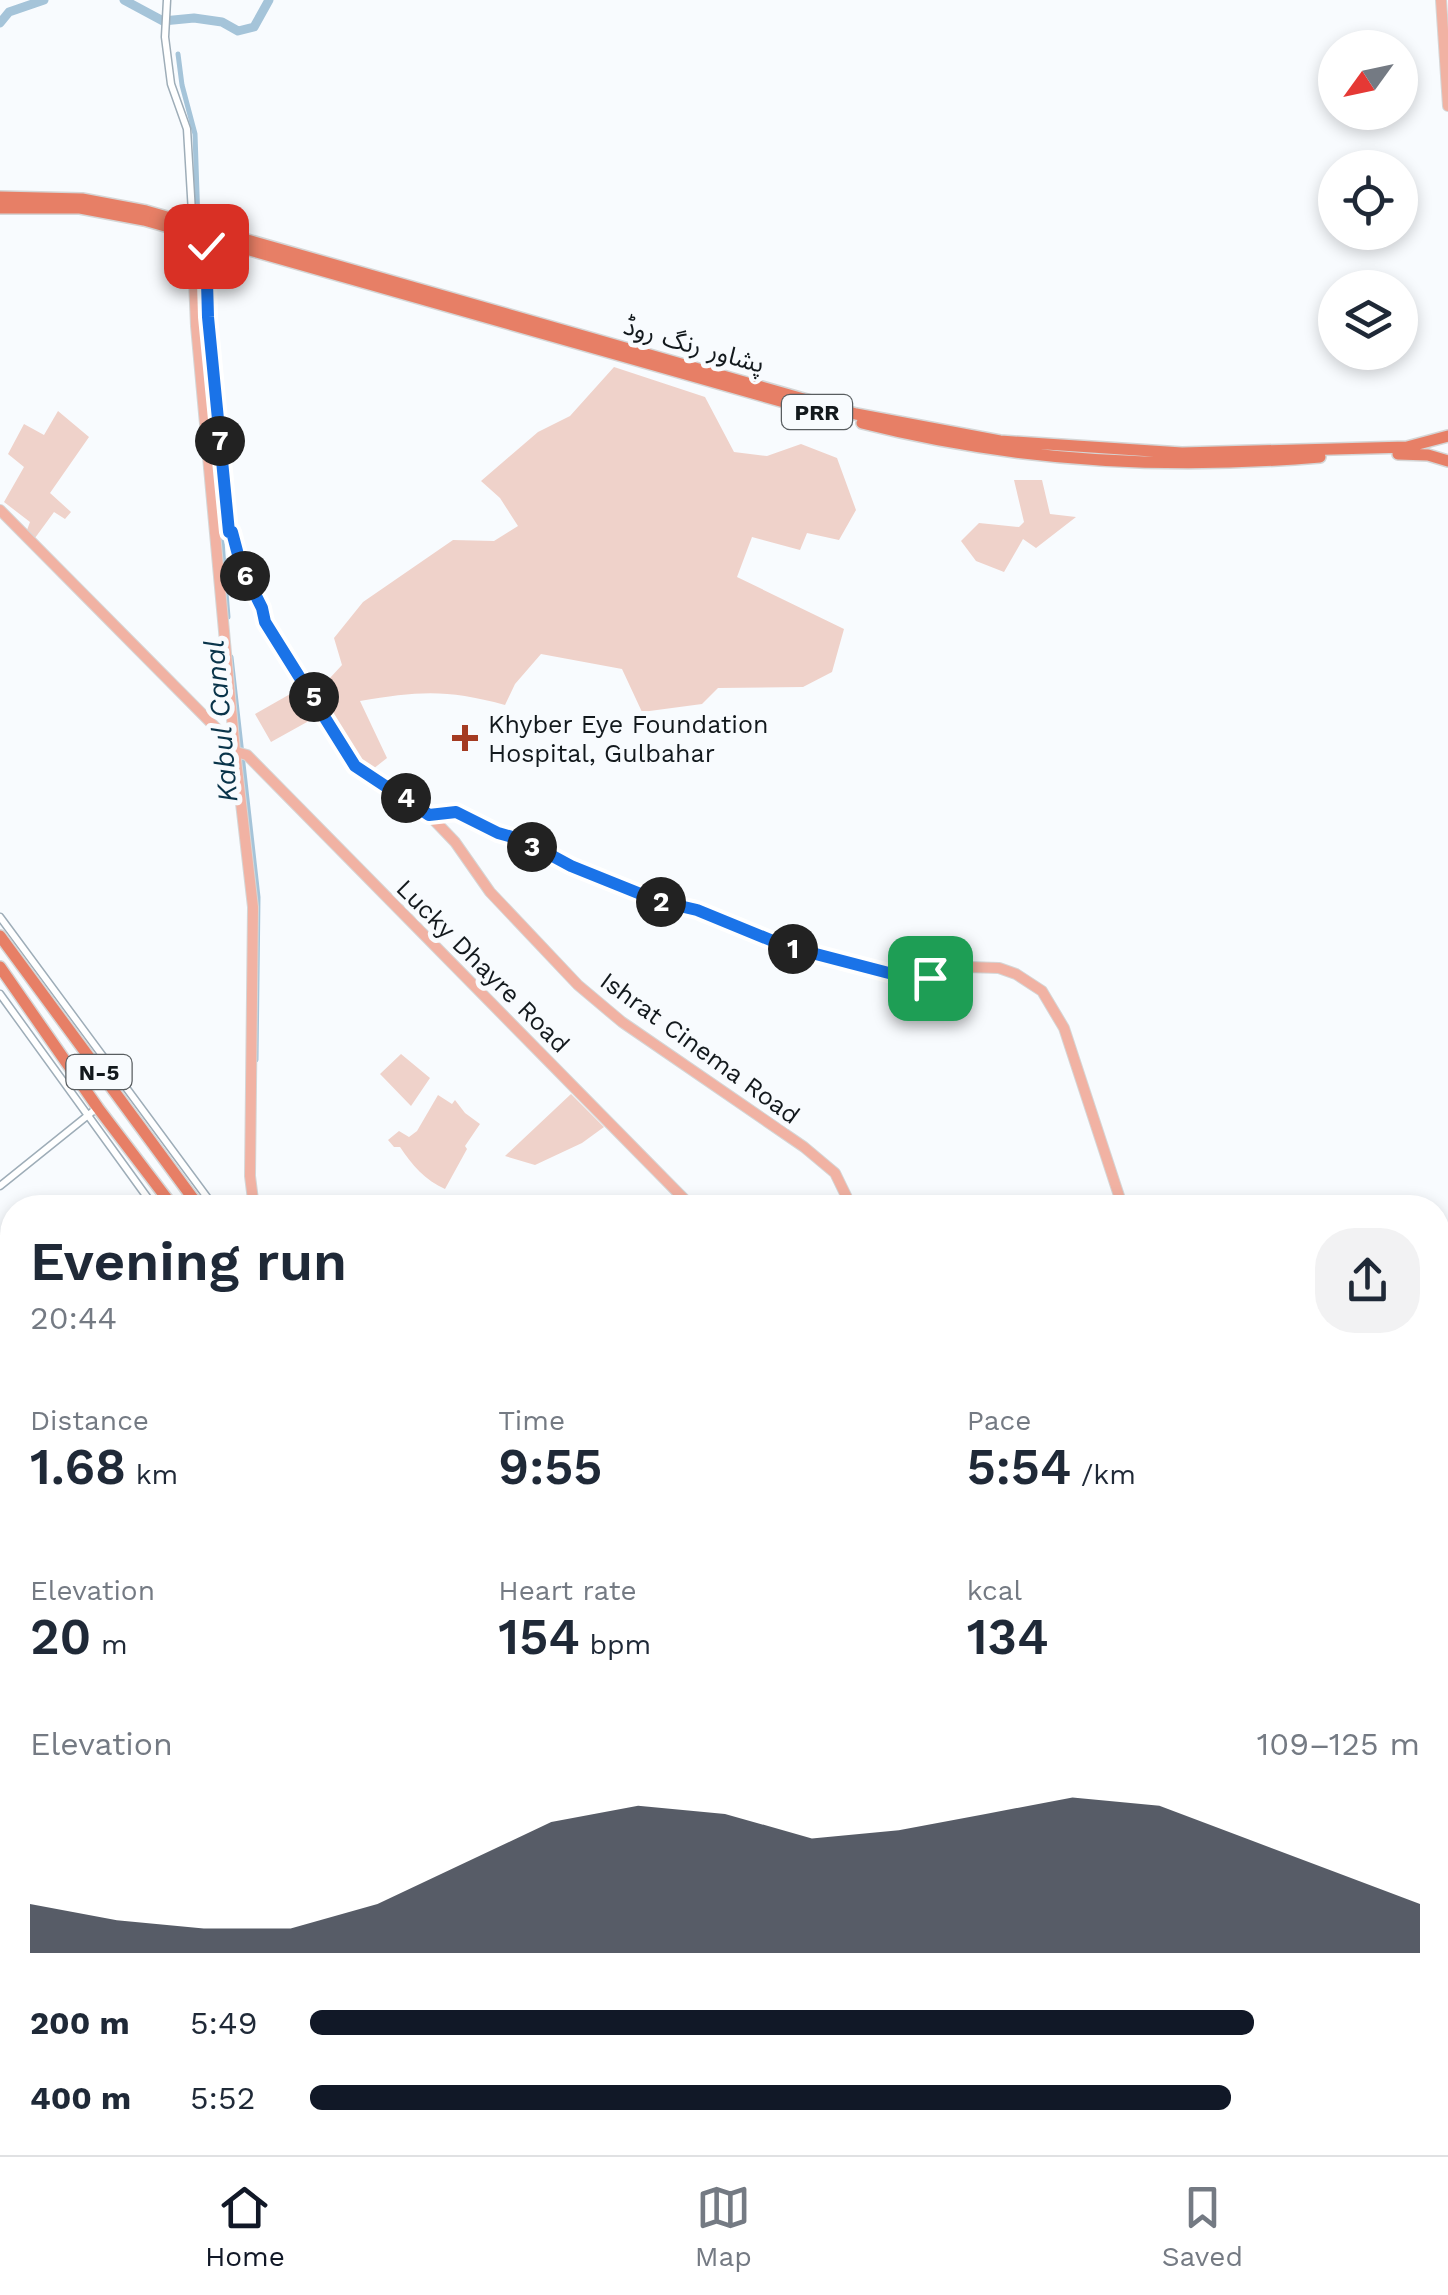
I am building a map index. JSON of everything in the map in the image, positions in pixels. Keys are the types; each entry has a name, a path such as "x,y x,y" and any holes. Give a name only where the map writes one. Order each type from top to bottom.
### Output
{"highway":[{"name":"پشاور رنگ روڈ","path":"0,197 82,199 856,414 1000,442 1182,453 1408,447 1448,436"},
{"name":"پشاور رنگ روڈ","path":"0,208 96,210 197,231"},
{"name":"پشاور رنگ روڈ","path":"272,251 783,403 956,443 1024,454 1122,461 1398,454 1428,455 1448,461"},
{"name":"PRR","path":"1448,436 1448,461"},
{"name":"N-5","path":"0,936 122,1093 191,1195"},
{"name":"N-5","path":"0,967 164,1195"}],"main road":[{"path":"1443,0 1448,50"},
{"path":"1443,0 1448,106"},
{"path":"197,231 253,907 252,1195"},
{"name":"Lucky Dhayre Road","path":"0,510 680,1195"},
{"path":"222,531 232,532 241,566 265,622 352,762 429,815 456,812 498,833 523,840 571,866 658,901 697,910 785,946 836,961 918,979 968,967 998,968 1016,974 1042,992 1064,1028 1119,1195"},
{"name":"Ishrat Cinema Road","path":"429,815 503,906 603,1008 799,1144 836,1173 846,1195"}],"street":[{"path":"167,2 165,38 171,84 187,128 192,213 197,231"},
{"path":"0,916 122,1093 204,1195"},
{"path":"0,994 145,1195"},
{"path":"0,1186 98,1108"}],"shaded area":[{"path":"614,367 705,397 734,452 767,456 801,444 837,458 856,510 839,540 807,533 800,550 752,537 737,577 844,629 832,672 803,687 718,688 702,704 642,712 622,669 541,654 515,684 505,705 433,693 360,701 387,758 368,773 348,753 317,692 342,665 334,638 363,602 453,540 494,541 518,526 500,498 481,481 538,432 570,416"},
{"path":"58,411 89,437 50,493 71,512 65,519 54,512 35,538 27,530 30,522 4,502 24,467 8,454 24,424 44,435"},
{"path":"1014,480 1042,480 1050,514 1076,517 1036,548 1023,539 1004,572 976,561 961,541 979,523 1019,527 1024,522"},
{"path":"299,689 316,717 271,742 255,714"},
{"path":"401,1054 430,1078 411,1106 380,1074"},
{"path":"571,1094 604,1127 582,1143 535,1165 505,1156"},
{"path":"438,1095 452,1104 455,1100 480,1124 445,1189 425,1177 400,1147 394,1147 388,1140 399,1131 409,1137 417,1131"}],"waterway":[{"path":"0,23 9,12 44,0"},
{"path":"124,0 163,21 194,18 222,22 238,31 254,27 269,0"},
{"name":"Kabul Canal","path":"178,54 195,134 198,223"},
{"name":"Kabul Canal","path":"198,239 228,617"},
{"name":"Kabul Canal","path":"231,657 258,897 256,1060"}],"place":[{"name":"Khyber Eye Foundation Hospital, Gulbahar","path":"465,738"}],"route":[{"path":"206,246 208,317 229,532 265,622 355,766 429,815 456,812 498,833 523,840 571,866 658,901 697,910 808,954 908,978 930,978"}]}
